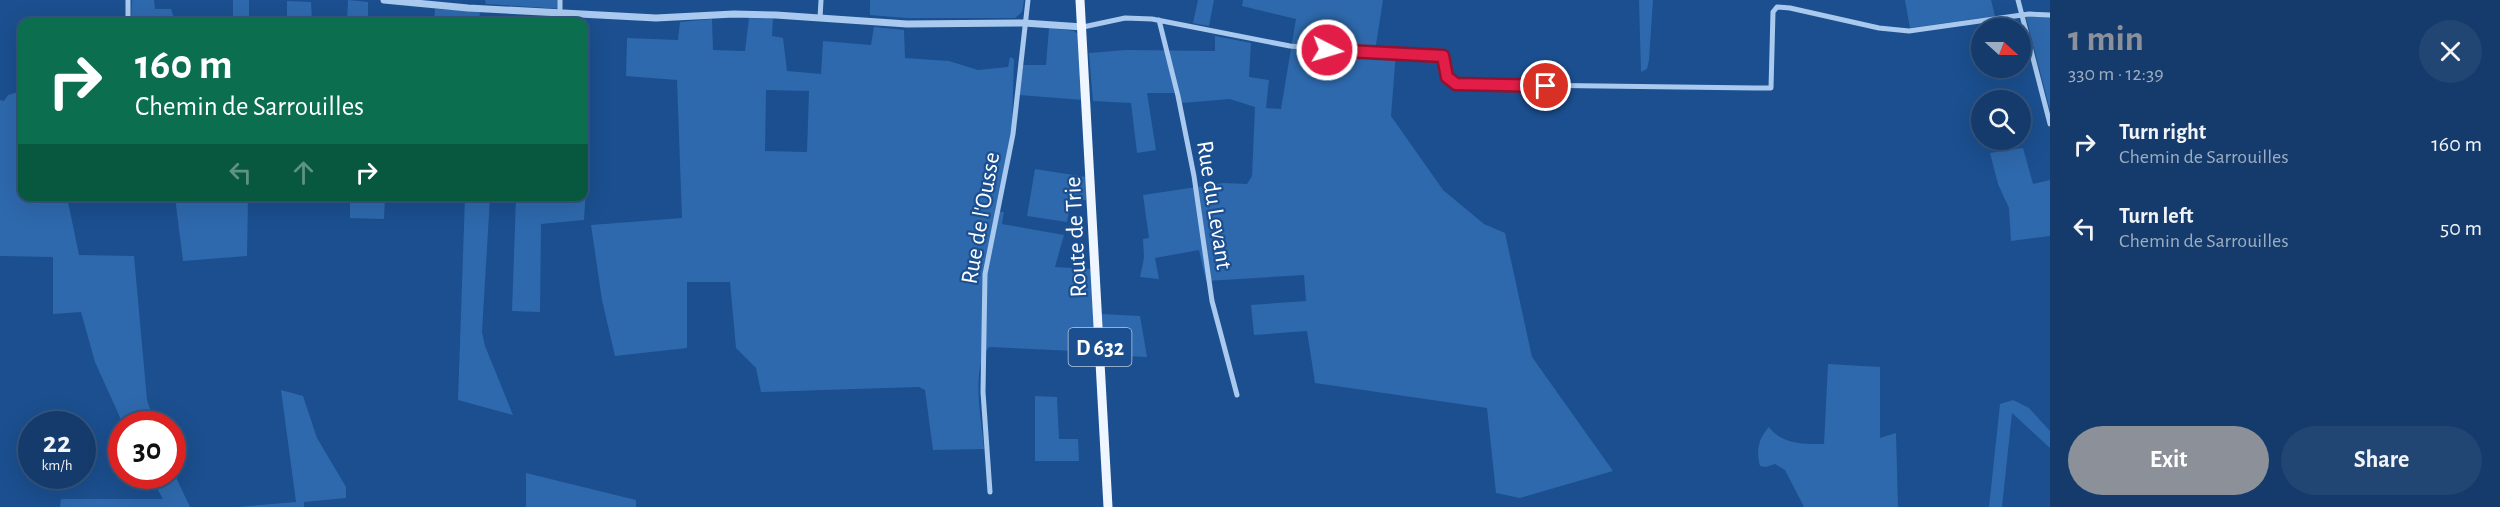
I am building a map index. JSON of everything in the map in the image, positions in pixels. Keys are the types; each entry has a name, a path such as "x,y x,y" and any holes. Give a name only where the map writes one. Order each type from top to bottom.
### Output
{"main road":[{"name":"Route de Trie","path":"1080,0 1108,507"}],"street":[{"path":"128,0 128,18"},
{"path":"384,0 468,8 656,18 734,14 907,24 1024,23 1083,27 1125,18 1159,20 1290,46 1378,54 1440,55 1445,58 1449,81 1456,84 1771,88 1773,12 1777,7 1879,28 1909,31 2022,16 2050,15"},
{"path":"560,0 560,12"},
{"path":"820,0 820,18"},
{"name":"Rue de l'Ousse","path":"990,492 983,392 985,273 1013,134 1028,0"},
{"path":"2018,0 2050,124"},
{"name":"Rue du Levant","path":"1159,20 1178,96 1194,176 1212,301 1237,395"}],"shaded area":[{"path":"132,0 154,0 155,9 171,9 174,18 131,18"},
{"path":"233,0 249,0 249,18 233,18"},
{"path":"348,0 368,2 368,18 347,18"},
{"path":"485,0 562,0 562,9 486,4"},
{"path":"870,0 1024,0 1022,12 1015,18 906,18 870,15"},
{"path":"1198,0 1214,0 1209,26 1193,23"},
{"path":"1243,0 1383,0 1375,51 1396,52 1391,116 1443,190 1484,224 1505,233 1532,357 1613,471 1520,498 1496,493 1487,408 1315,383 1307,331 1254,335 1251,305 1306,301 1304,275 1206,281 1199,250 1155,258 1159,279 1140,277 1144,258 1143,239 1149,238 1143,195 1223,183 1247,184 1252,176 1255,107 1230,99 1182,103 1179,93 1147,93 1156,150 1137,153 1131,103 1093,101 1089,53 1126,50 1215,51 1215,36 1251,43 1249,77 1269,80 1266,108 1281,109 1296,19 1242,6"},
{"path":"1639,0 1653,0 1649,60 1647,69 1641,72"},
{"path":"1905,0 1991,0 1995,16 1971,18 1910,28"},
{"path":"287,1 311,2 312,18 287,18"},
{"path":"435,9 480,11 479,18 434,18"},
{"path":"2050,17 2050,110 2031,36 2031,18 2026,18"},
{"path":"749,18 773,19 772,36 783,38 787,71 821,74 823,41 871,45 874,27 904,30 905,58 949,61 978,70 1008,67 1010,57 1014,59 1012,125 1014,141 1010,164 1005,164 995,211 1004,212 1002,224 1064,235 1055,267 1091,269 1096,352 989,347 983,357 979,381 984,449 933,450 925,390 919,387 761,392 756,368 736,348 730,282 687,282 687,348 615,356 602,300 591,225 682,218 677,80 626,76 627,38 678,40 680,22 712,19 713,50 745,51","holes":["766,90 809,91 807,152 765,151"]},
{"path":"1049,28 1074,31 1079,35 1083,100 1019,95 1023,65 1046,65"},
{"path":"18,92 18,201 68,201 79,255 134,256 147,400 151,411 117,411 95,362 81,312 53,314 53,257 0,256 0,100 4,101 8,95"},
{"path":"2024,150 2033,184 2050,180 2050,236 2011,241 2009,208 1998,184 1990,153"},
{"path":"1035,169 1086,177 1089,233 1086,200 1071,200 1067,222 1027,216"},
{"path":"176,201 248,201 247,256 183,261"},
{"path":"350,201 385,201 384,219 350,218"},
{"path":"465,201 490,201 482,332 485,346 513,415 458,400"},
{"path":"516,201 585,201 584,220 541,224 540,312 512,311"},
{"path":"1102,314 1140,316 1147,357 1104,355"},
{"path":"1828,364 1880,367 1880,438 1896,433 1898,507 1804,507 1785,470 1775,464 1760,466 1759,445 1769,427 1774,433 1787,440 1824,444"},
{"path":"281,390 303,396 317,438 346,487 346,498 304,502 304,507 237,507 296,502"},
{"path":"1035,396 1057,397 1059,439 1078,439 1079,461 1035,461"},
{"path":"2013,400 2029,408 2050,431 2050,448 2012,413 2002,507 1989,507 2000,404"},
{"path":"526,473 636,500 636,507 526,507"},
{"path":"157,489 182,489 190,507 60,507 61,499 163,499"}],"route":[{"path":"1327,50 1440,55 1445,58 1449,81 1456,84 1546,86"}]}
